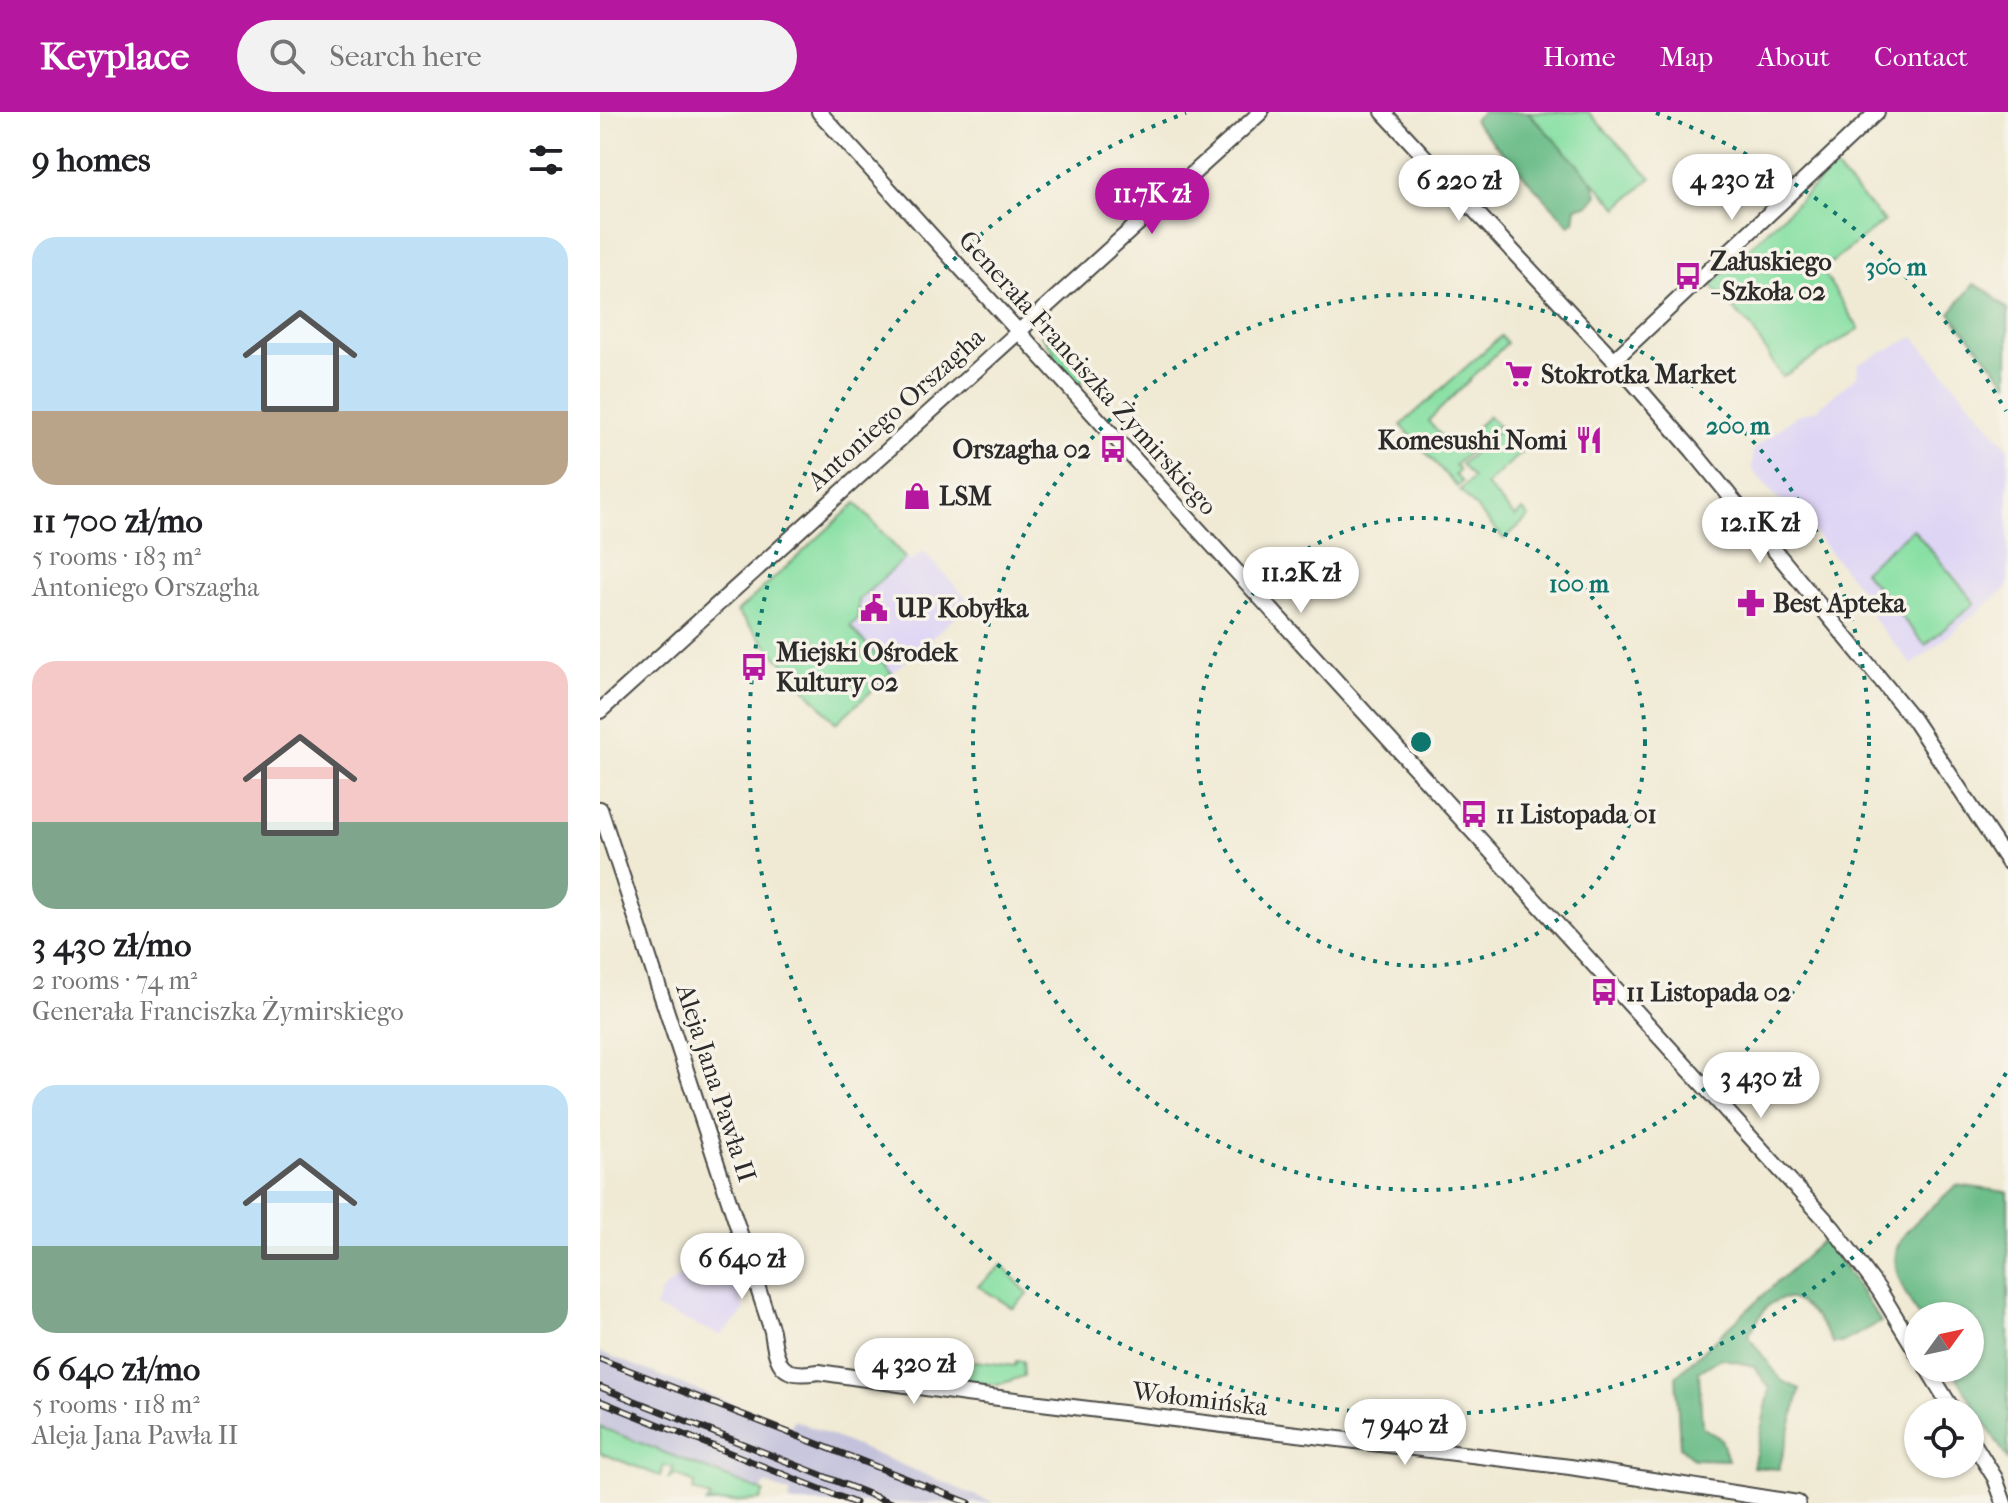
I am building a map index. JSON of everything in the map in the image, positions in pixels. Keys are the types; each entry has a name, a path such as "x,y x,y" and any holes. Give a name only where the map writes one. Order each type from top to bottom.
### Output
{"street":[{"name":"Generała Franciszka Żymirskiego","path":"819,112 1833,1228 1879,1290 1904,1331"},
{"name":"Antoniego Orszagha","path":"600,711 1261,112"},
{"path":"1383,112 1614,360 1913,719 2008,862"},
{"path":"1614,360 1877,112"},
{"name":"Aleja Jana Pawła II","path":"600,809 772,1331 779,1364 786,1372"},
{"name":"Wołomińska","path":"786,1372 799,1375 819,1372 978,1395 1570,1467 1798,1503"},
{"path":"1984,1460 1995,1478 2004,1503"}],"shaded area":[{"path":"1914,337 2008,447 2008,587 1912,665 1872,617 1874,606 1796,510 1786,507 1752,470 1753,449 1797,415 1816,410 1857,376 1858,364"},
{"path":"923,551 971,603 892,673 850,626 858,618 859,600 905,558 911,562"},
{"path":"720,1242 732,1267 745,1311 721,1335 655,1308 661,1292"},
{"path":"600,1352 791,1427 794,1420 993,1503 794,1503 789,1501 791,1493 765,1484 761,1492 600,1427"}],"green space":[{"path":"1483,112 1528,112 1592,180 1597,194 1589,205 1576,207 1574,222 1569,225 1473,120"},
{"path":"1528,112 1588,112 1651,178 1618,208"},
{"path":"1834,167 1884,221 1822,270 1859,329 1782,377 1751,327 1711,285"},
{"path":"1974,284 1989,292 2008,310 2008,383 1950,313"},
{"path":"1047,325 1051,336 1088,376 1080,384 1051,357 1055,353 1040,333"},
{"path":"1501,336 1507,343 1428,421 1453,449 1489,416 1498,426 1455,465 1460,470 1455,475 1462,482 1457,487 1401,425"},
{"path":"1501,428 1524,444 1519,448 1522,452 1486,485 1515,517 1523,510 1529,517 1504,539 1460,490 1473,478 1461,464"},
{"path":"856,503 905,558 859,600 858,619 850,626 892,673 836,723 737,612"},
{"path":"1913,529 1975,603 1925,645 1863,571"},
{"path":"1956,1185 2008,1192 2008,1460 1984,1421 1984,1398 1970,1398 1960,1382 1984,1382 1984,1302 1910,1302 1897,1271 1896,1256 1908,1230"},
{"path":"1823,1240 1832,1248 1881,1322 1841,1343 1833,1343 1815,1317 1800,1303 1781,1299 1770,1304 1748,1336 1782,1381 1800,1389 1779,1469 1753,1467 1770,1389 1754,1366 1721,1358 1699,1372 1702,1427 1721,1439 1728,1460 1694,1459 1680,1447 1676,1376"},
{"path":"1002,1265 1028,1294 1013,1308 978,1286"},
{"path":"975,1361 1015,1366 1016,1361 1023,1361 1024,1376 998,1385 967,1381 967,1378 958,1380 955,1374"},
{"path":"600,1427 764,1492 760,1500 706,1503 711,1498 693,1490 695,1483 674,1474 668,1480 674,1467 664,1466 660,1476 600,1453"}],"railway":[{"path":"600,1359 969,1503"},
{"path":"600,1387 891,1503"},
{"path":"600,1401 855,1503"}],"place":[{"name":"Załuskiego - Szkoła 02","path":"1688,276"},
{"name":"Stokrotka Market","path":"1519,374"},
{"name":"Komesushi Nomi","path":"1589,440"},
{"name":"Orszagha 02","path":"1113,449"},
{"name":"LSM","path":"917,496"},
{"name":"Best Apteka","path":"1751,603"},
{"name":"UP Kobyłka","path":"874,608"},
{"name":"Miejski Ośrodek Kultury 02","path":"754,667"},
{"name":"11 Listopada 01","path":"1474,814"},
{"name":"11 Listopada 02","path":"1604,992"}]}
